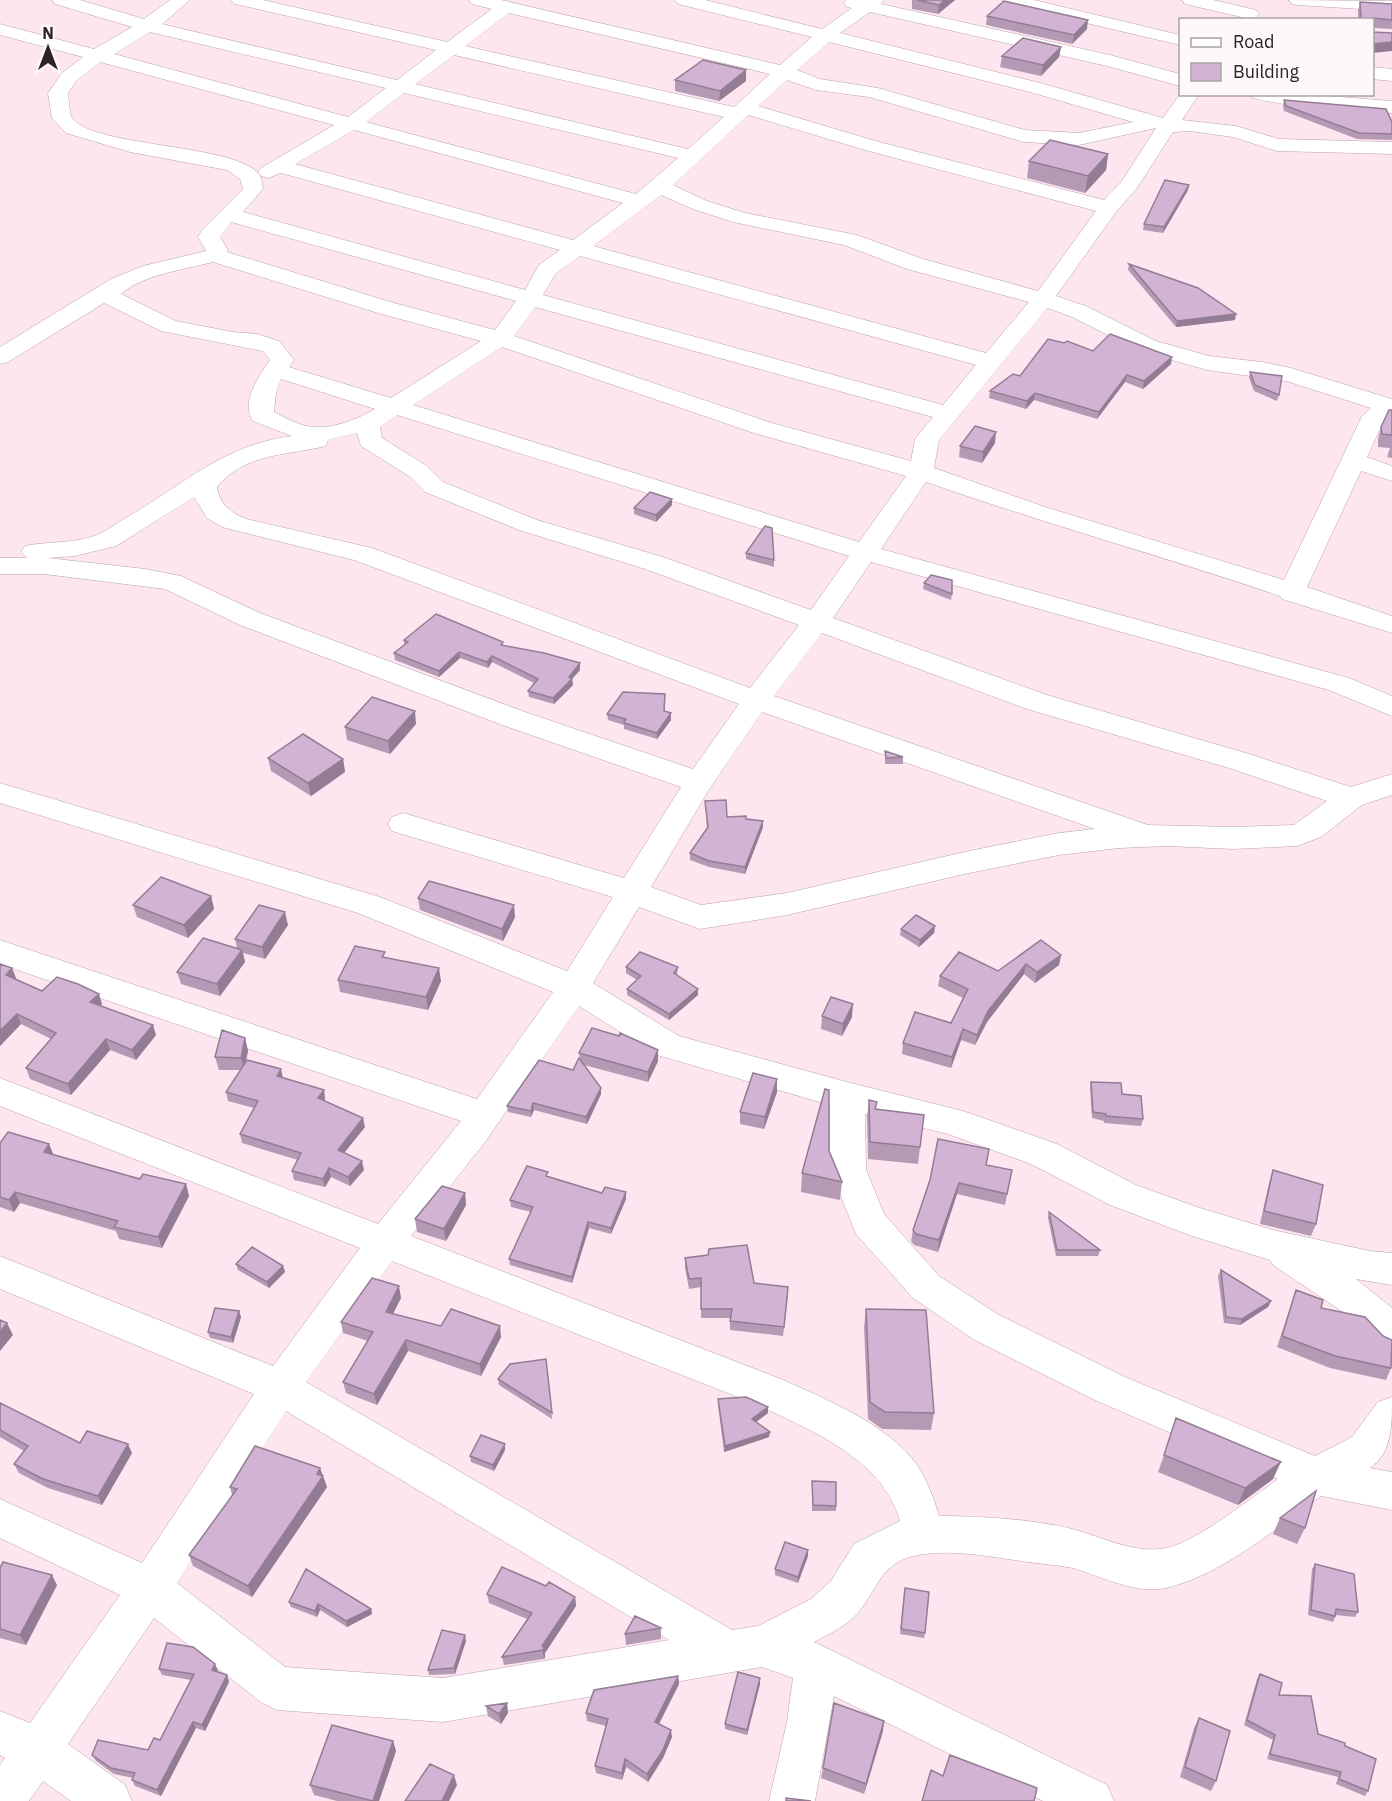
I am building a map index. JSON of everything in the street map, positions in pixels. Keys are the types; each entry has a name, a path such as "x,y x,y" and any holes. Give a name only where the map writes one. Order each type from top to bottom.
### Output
{"street":[{"path":"61,0 145,25 693,156"},
{"path":"181,0 166,13 114,47 98,54 69,77 58,93 62,118 73,129 130,146 233,165 250,176 253,189 244,202 214,225 209,237 217,250 214,255"},
{"path":"240,0 741,111 1109,208"},
{"path":"478,0 521,6 784,72 816,84 871,92 1024,136 1079,139 1161,125 1190,125 1236,132 1277,145 1363,150 1392,148"},
{"path":"684,0 1037,88 1161,125"},
{"path":"840,0 871,3 1179,80"},
{"path":"1011,0 1179,40"},
{"path":"1191,0 1253,11"},
{"path":"1298,0 1392,6"},
{"path":"0,565 24,554 75,548 107,540 150,515 213,472 257,452 292,442 368,431 394,407 500,339 531,298 547,270 659,186 826,35 871,3"},
{"path":"251,182 352,123 450,48 521,6"},
{"path":"0,29 639,201"},
{"path":"1374,73 1392,75"},
{"path":"2,1801 19,1741 150,1588 280,1387 386,1241 484,1115 574,987 699,782 921,472 927,440 1043,299 1109,208 1130,184 1150,151 1161,125 1188,96"},
{"path":"1273,96 1392,107"},
{"path":"278,166 992,362"},
{"path":"659,186 700,205 740,218 849,240 915,264 1043,299 1077,311 1148,346 1207,363 1262,369 1291,375 1391,406"},
{"path":"229,215 949,414"},
{"path":"0,357 119,284 152,271 214,255 386,308 500,339 763,428 921,472 1036,512 1223,568 1392,625"},
{"path":"119,284 109,293 113,299 169,326 233,339 257,341 272,346 282,360 260,398 262,416 287,427 315,435 368,431"},
{"path":"275,370 864,552 1339,684 1392,707"},
{"path":"1291,592 1374,416 1391,406"},
{"path":"368,431 370,441 418,471 434,487 528,525 654,563 1037,702 1239,761 1351,798"},
{"path":"1353,460 1392,474"},
{"path":"213,472 204,486 206,502 225,519 259,530 339,546 370,555 390,565 756,700 1146,836"},
{"path":"0,565 44,566 172,582 250,619 514,719 699,782"},
{"path":"403,824 632,892 700,917 788,904 969,862 1059,844 1146,836 1233,838 1297,835 1310,830 1351,798 1392,784"},
{"path":"0,793 369,905 574,987 669,1046 847,1096 951,1121 1044,1154 1143,1202 1192,1221 1273,1245 1370,1267 1392,1269"},
{"path":"0,952 484,1115"},
{"path":"0,1092 766,1390 814,1413 861,1442 898,1472 917,1507 924,1535"},
{"path":"847,1096 848,1169 869,1223 926,1287 986,1327 1090,1378 1316,1476 1392,1491"},
{"path":"1273,1245 1362,1306 1389,1329 1392,1335"},
{"path":"0,1272 280,1387 744,1649 817,1665 1091,1801"},
{"path":"0,1518 150,1588 277,1688 443,1700 744,1649 826,1614 846,1595 869,1558 900,1540 924,1535 973,1534 1070,1548 1140,1569 1168,1568 1195,1558 1240,1530 1316,1476 1366,1450 1392,1415"},
{"path":"792,1801 809,1722 817,1665"},
{"path":"19,1741 109,1801"}],"building":[{"path":"917,0 945,0 939,5"},
{"path":"1004,1 1088,20 1074,35 987,16"},
{"path":"1360,2 1392,4 1392,20 1361,18"},
{"path":"1374,32 1392,33 1392,42 1374,44"},
{"path":"1023,38 1061,47 1043,65 1002,56"},
{"path":"703,60 746,70 720,91 675,80"},
{"path":"1284,100 1386,109 1392,122 1392,134 1359,133 1286,106"},
{"path":"1050,140 1108,154 1088,176 1029,161"},
{"path":"1165,180 1189,185 1164,227 1144,224"},
{"path":"1129,264 1198,288 1236,314 1177,321"},
{"path":"1110,334 1172,357 1144,381 1127,375 1099,412 1035,393 1027,401 990,391 1013,374 1020,376 1048,339 1064,343 1067,341 1093,351"},
{"path":"1250,372 1282,376 1279,395 1255,385"},
{"path":"1389,410 1392,410 1392,435 1382,434 1381,427"},
{"path":"975,426 996,432 983,452 960,446"},
{"path":"650,492 672,499 656,515 634,508"},
{"path":"765,526 772,528 774,560 746,553"},
{"path":"931,575 952,580 952,594 924,583"},
{"path":"436,614 503,642 501,645 580,663 569,677 572,679 553,698 528,691 538,679 492,656 487,662 459,652 439,671 394,653 408,642 404,640"},
{"path":"623,692 665,694 664,711 671,713 657,733 624,723 626,719 607,714"},
{"path":"372,697 415,711 388,741 345,727"},
{"path":"303,734 343,759 308,783 268,758"},
{"path":"885,751 903,757 886,758"},
{"path":"726,800 727,817 746,816 746,819 763,821 745,867 709,861 690,853 708,827 705,801"},
{"path":"161,877 211,896 184,925 133,905"},
{"path":"429,881 514,905 502,929 418,898"},
{"path":"259,905 285,912 262,947 235,939"},
{"path":"916,915 935,926 920,940 901,929"},
{"path":"203,938 242,950 217,984 177,972"},
{"path":"1041,940 1061,955 1037,972 1026,964 988,1011 977,1035 963,1029 952,1057 903,1043 915,1012 951,1023 968,989 940,976 959,952 998,971"},
{"path":"355,946 385,952 382,957 439,968 426,997 338,980"},
{"path":"640,952 678,967 674,973 698,989 669,1014 627,989 641,976 626,967"},
{"path":"0,964 12,968 6,975 42,991 57,977 78,984 99,994 90,1002 153,1025 132,1050 106,1039 68,1084 26,1068 56,1033 17,1014 0,1031"},
{"path":"831,997 853,1004 843,1024 822,1016"},
{"path":"592,1028 619,1036 620,1033 658,1050 648,1072 579,1053"},
{"path":"222,1030 245,1038 241,1058 215,1057"},
{"path":"579,1058 601,1088 586,1117 533,1103 531,1111 507,1106 539,1060 573,1070"},
{"path":"247,1060 281,1069 277,1076 324,1090 318,1098 363,1118 338,1150 362,1161 348,1177 329,1168 323,1179 292,1171 301,1153 240,1134 258,1101 226,1092"},
{"path":"753,1073 777,1079 765,1117 740,1112"},
{"path":"1091,1082 1121,1083 1122,1094 1141,1096 1143,1119 1106,1116 1106,1114 1093,1112"},
{"path":"825,1089 829,1090 829,1151 842,1182 802,1173"},
{"path":"869,1100 877,1102 875,1109 924,1115 920,1147 870,1142"},
{"path":"8,1132 49,1144 44,1152 140,1179 143,1174 186,1184 158,1237 114,1227 118,1221 15,1192 9,1200 0,1197 0,1143"},
{"path":"938,1139 989,1149 986,1165 1012,1170 1007,1194 959,1183 939,1240 916,1234 913,1230 930,1180"},
{"path":"527,1166 548,1172 546,1176 602,1193 605,1187 626,1192 611,1228 588,1222 572,1277 509,1259 533,1207 510,1200"},
{"path":"1273,1170 1323,1185 1316,1224 1264,1211"},
{"path":"442,1186 465,1193 444,1229 415,1219"},
{"path":"1049,1212 1100,1250 1057,1250"},
{"path":"747,1245 754,1283 788,1287 784,1327 730,1321 732,1309 701,1309 701,1278 689,1279 685,1258 708,1255 709,1249"},
{"path":"252,1247 283,1266 267,1282 236,1264"},
{"path":"1221,1270 1271,1301 1242,1319 1226,1317"},
{"path":"372,1278 399,1286 386,1312 441,1326 451,1309 500,1326 480,1364 406,1340 374,1394 343,1382 373,1332 341,1322"},
{"path":"1296,1290 1323,1300 1321,1308 1365,1317 1383,1336 1392,1340 1391,1368 1335,1356 1282,1336"},
{"path":"215,1308 239,1311 231,1337 208,1332"},
{"path":"866,1309 926,1310 934,1413 885,1412 870,1402"},
{"path":"0,1320 7,1323 0,1332"},
{"path":"546,1359 552,1413 498,1379 510,1364"},
{"path":"746,1397 768,1407 752,1419 770,1432 725,1446 718,1399"},
{"path":"0,1403 80,1443 87,1431 128,1444 98,1496 43,1479 14,1464 28,1446 0,1430"},
{"path":"1176,1418 1281,1462 1245,1488 1164,1455"},
{"path":"481,1435 505,1444 493,1465 470,1456"},
{"path":"255,1446 320,1468 317,1474 323,1476 248,1586 189,1555 237,1489 230,1487"},
{"path":"812,1481 836,1482 836,1506 813,1505"},
{"path":"1316,1491 1305,1528 1280,1518"},
{"path":"785,1542 808,1550 798,1577 775,1569"},
{"path":"3,1562 52,1575 20,1635 0,1629 0,1568"},
{"path":"1315,1564 1354,1574 1358,1612 1336,1609 1335,1616 1311,1610"},
{"path":"502,1567 546,1586 549,1582 575,1597 542,1646 543,1650 502,1657 532,1613 487,1594"},
{"path":"306,1569 371,1609 346,1621 318,1604 315,1611 289,1602"},
{"path":"905,1588 929,1592 925,1633 901,1629"},
{"path":"635,1616 661,1628 625,1634"},
{"path":"442,1630 465,1635 454,1668 428,1670"},
{"path":"167,1643 193,1647 215,1664 212,1670 227,1675 202,1725 193,1722 157,1790 132,1780 135,1773 111,1768 92,1755 98,1740 148,1750 154,1738 160,1740 194,1674 159,1669"},
{"path":"738,1672 760,1678 747,1730 725,1724"},
{"path":"1260,1674 1282,1683 1279,1695 1311,1696 1318,1734 1345,1743 1345,1746 1376,1759 1368,1791 1339,1779 1341,1772 1270,1754 1275,1735 1247,1720"},
{"path":"678,1676 655,1722 671,1730 663,1750 647,1774 625,1759 622,1773 595,1766 608,1719 586,1713 594,1690"},
{"path":"507,1703 499,1714 486,1706"},
{"path":"834,1703 884,1721 866,1784 823,1768"},
{"path":"1199,1718 1230,1731 1216,1781 1185,1767"},
{"path":"332,1725 393,1741 373,1801 310,1785"},
{"path":"950,1755 1037,1788 1034,1801 922,1801 931,1770 943,1776"},
{"path":"430,1764 454,1775 442,1801 405,1801"},
{"path":"786,1798 811,1801 786,1801"}]}
